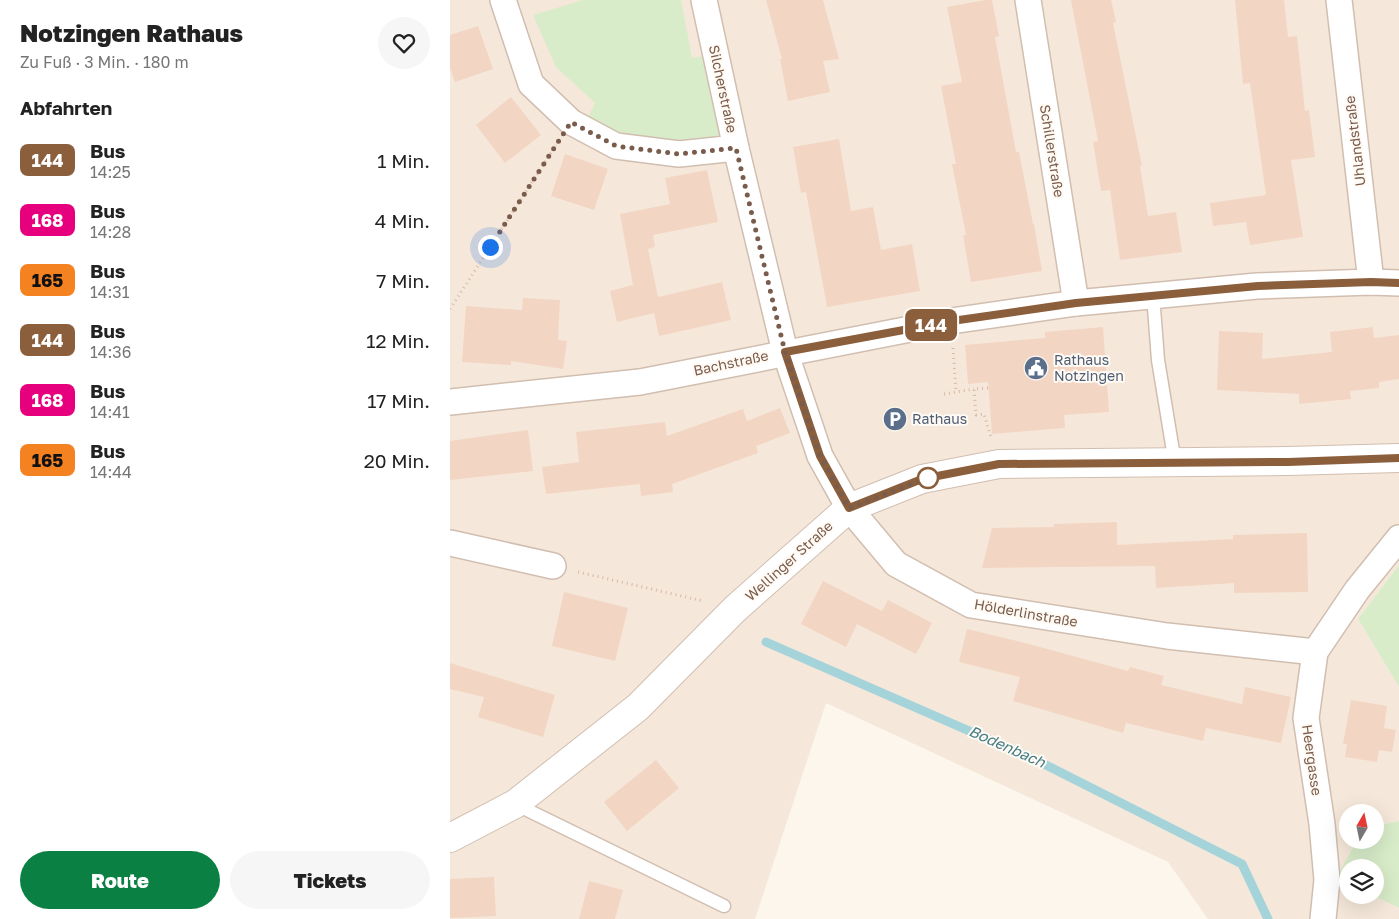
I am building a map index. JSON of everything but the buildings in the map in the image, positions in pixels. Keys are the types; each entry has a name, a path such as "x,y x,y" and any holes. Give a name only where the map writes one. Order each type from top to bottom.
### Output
{"street":[{"path":"503,0 531,84 571,122 616,146 679,154 736,148"},
{"name":"Silcherstraße","path":"704,0 736,148 785,352"},
{"name":"Schillerstraße","path":"1028,0 1076,303"},
{"name":"Uhlandstraße","path":"1339,0 1371,282"},
{"name":"Bachstraße","path":"450,402 640,382 785,352 952,321 1076,303 1258,286 1371,282 1399,283"},
{"name":"Hölderlinstraße","path":"785,352 820,456 849,508 896,564 971,605 1167,636 1315,652"},
{"name":"Wellinger Straße","path":"450,838 516,804 638,707 735,609 849,508 922,479 999,464 1175,463 1399,458"},
{"name":"Heergasse","path":"1323,919 1327,880 1322,824 1306,718 1315,652 1357,590 1399,538"},
{"path":"450,543 554,566"}],"lane":[{"path":"1153,296 1158,360 1175,463"},
{"path":"516,804 724,906"}],"path":[{"path":"450,309 571,122"},
{"path":"952,321 956,392"},
{"path":"944,394 988,388"},
{"path":"974,389 976,415 984,414 999,464"},
{"path":"554,566 735,609"}],"shaded area":[{"path":"450,0 1399,0 1399,565 1358,619 1399,687 1399,821 1384,824 1384,804 1339,804 1339,849 1352,849 1346,859 1339,859 1339,873 1336,878 1339,879 1339,904 1384,904 1384,901 1399,908 1399,919 1208,919 1168,862 826,703 755,919 450,919"}],"green space":[{"path":"583,0 681,0 692,58 716,54 736,148 679,154 583,128 595,103 556,67 533,15"},
{"path":"1399,565 1399,687 1358,619"},
{"path":"1399,821 1399,908 1384,901 1384,859 1346,859 1352,849 1384,849 1384,824"}],"waterway":[{"name":"Bodenbach","path":"766,642 1040,762 1242,864 1268,919"}],"bus line":[{"name":"144","path":"1399,283 1371,282 1258,286 1076,303 952,321 785,352 820,456 849,508 922,479 999,464 1288,462 1399,458"}],"place":[{"name":"Rathaus Notzingen","path":"1036,368"},
{"name":"Rathaus","path":"895,419"}],"route":[{"path":"490,247 571,122 616,146 679,154 736,148 785,352 820,456 849,508 928,478"}]}
